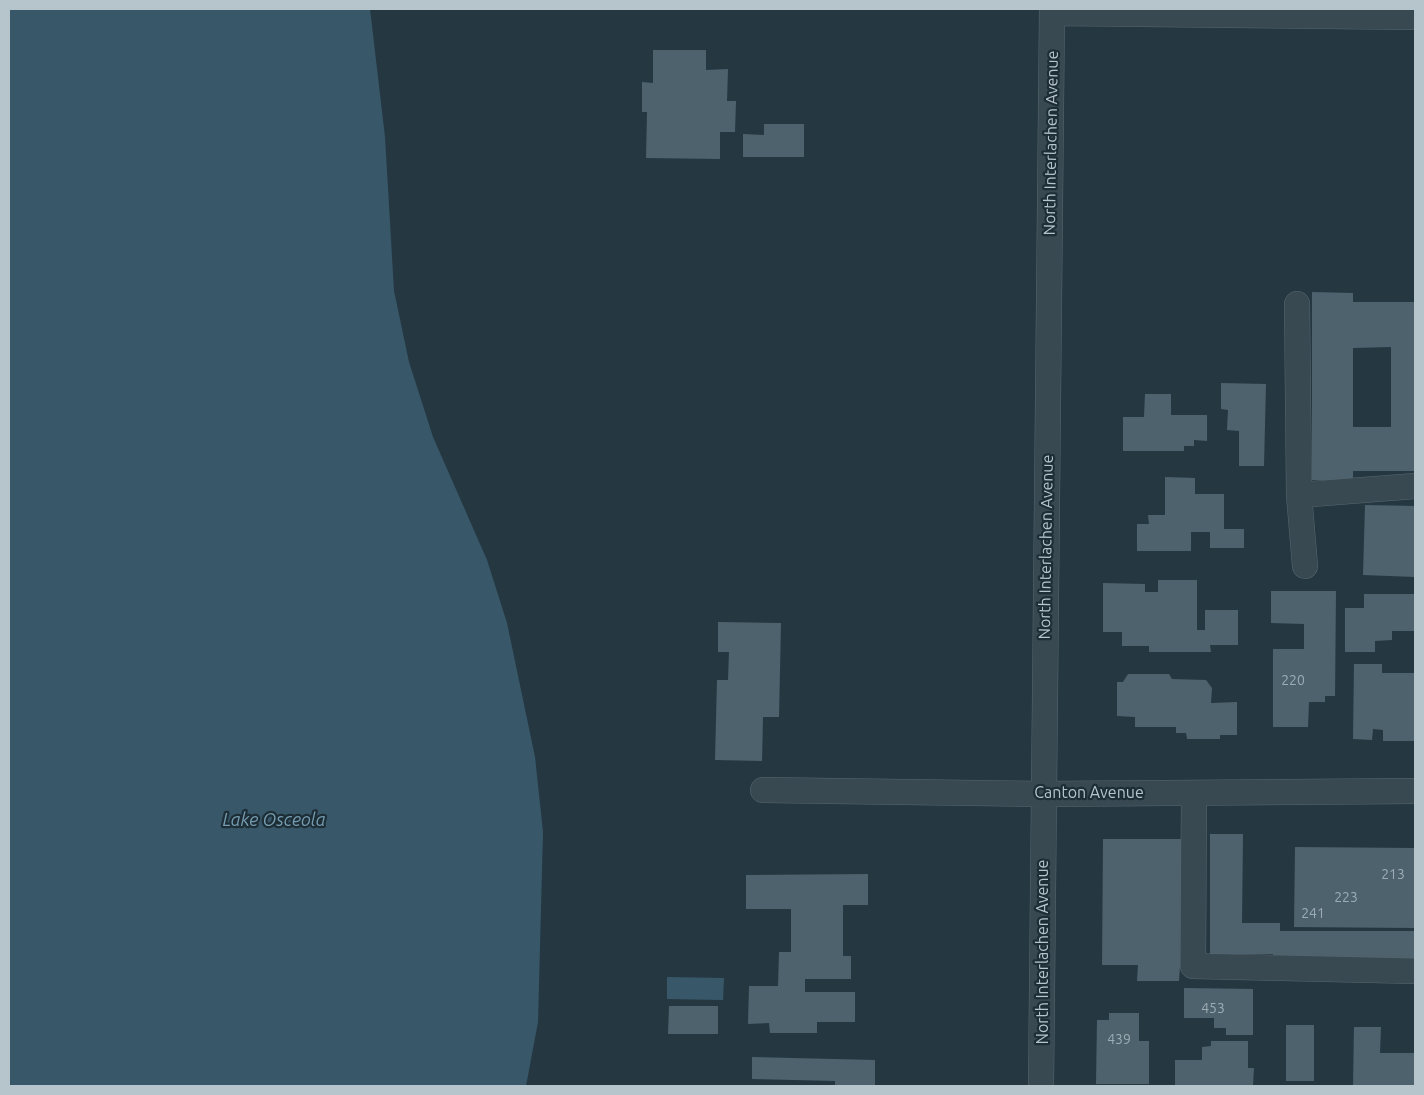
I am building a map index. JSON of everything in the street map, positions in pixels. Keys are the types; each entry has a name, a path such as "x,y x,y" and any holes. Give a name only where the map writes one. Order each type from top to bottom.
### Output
{"street":[{"path":"1052,11 1415,16"},
{"name":"North Interlachen Avenue","path":"1042,1086 1052,11"},
{"path":"1297,304 1299,495 1304,566"},
{"path":"1299,495 1415,486"},
{"name":"Canton Avenue","path":"763,790 1044,794 1415,791"},
{"path":"1194,793 1193,966 1415,971"}],"water":[{"name":"Lake Osceola","path":"9,9 370,9 385,137 394,291 409,362 433,437 487,560 507,623 535,757 543,832 538,1022 526,1086 9,1086"},
{"path":"667,977 724,978 723,1000 667,999"}],"building":[{"path":"653,50 706,50 706,70 728,69 727,101 736,101 735,132 720,132 720,159 646,158 647,112 642,112 642,82 653,83"},
{"path":"764,124 804,124 804,157 743,157 743,134 764,135"},
{"path":"1312,292 1353,293 1353,302 1415,302 1415,471 1353,471 1353,480 1312,480","holes":["1391,347 1391,427 1353,427 1353,348"]},
{"path":"1221,383 1266,384 1264,466 1239,466 1239,431 1227,430 1228,410 1221,409"},
{"path":"1145,394 1171,394 1171,415 1207,415 1207,441 1194,440 1194,446 1184,446 1184,451 1123,451 1123,417 1144,417"},
{"path":"1165,477 1195,478 1195,494 1224,494 1224,529 1244,529 1244,548 1210,548 1210,532 1191,532 1191,551 1137,551 1137,524 1149,524 1148,515 1165,515"},
{"path":"1365,505 1415,506 1415,577 1363,575"},
{"path":"1158,580 1197,580 1197,630 1205,630 1205,610 1238,610 1238,645 1210,645 1211,652 1149,652 1149,646 1122,646 1122,632 1103,632 1103,583 1145,584 1145,592 1158,592"},
{"path":"1271,591 1336,591 1335,696 1325,696 1325,702 1309,702 1308,727 1273,727 1273,649 1304,649 1304,624 1271,623"},
{"path":"1364,594 1415,594 1415,631 1392,631 1392,640 1375,641 1375,652 1345,652 1345,608 1364,608"},
{"path":"718,622 781,623 779,717 763,717 762,761 715,760 717,680 728,680 729,652 718,652"},
{"path":"1354,664 1382,664 1382,673 1415,673 1415,741 1383,741 1383,730 1373,729 1372,740 1353,739"},
{"path":"1128,674 1169,674 1172,679 1206,680 1212,688 1211,703 1237,702 1237,735 1220,735 1220,739 1187,739 1186,733 1176,733 1176,727 1135,727 1135,717 1117,716 1117,682 1123,682"},
{"path":"1210,834 1243,834 1242,923 1280,923 1280,931 1415,931 1415,963 1273,962 1273,954 1210,954"},
{"path":"1103,839 1189,839 1188,967 1180,967 1179,981 1137,981 1138,965 1102,965"},
{"path":"1295,847 1415,848 1415,928 1294,927"},
{"path":"868,874 868,905 843,905 843,956 851,956 851,979 805,979 805,992 855,992 855,1022 817,1022 817,1033 770,1033 769,1023 748,1024 749,986 778,986 779,952 791,952 791,909 746,909 746,875"},
{"path":"1184,988 1253,989 1253,1035 1226,1035 1226,1028 1214,1028 1214,1018 1184,1018"},
{"path":"669,1006 718,1006 718,1034 668,1034"},
{"path":"1109,1013 1139,1013 1139,1041 1149,1041 1149,1084 1096,1084 1097,1020 1109,1020"},
{"path":"1286,1025 1314,1025 1314,1081 1286,1081"},
{"path":"1354,1027 1381,1027 1380,1053 1415,1053 1415,1086 1353,1086"},
{"path":"1211,1041 1248,1041 1248,1068 1254,1068 1253,1086 1175,1086 1175,1060 1202,1060 1202,1047 1211,1046"},
{"path":"752,1057 875,1060 875,1086 835,1086 835,1081 752,1079"}]}
